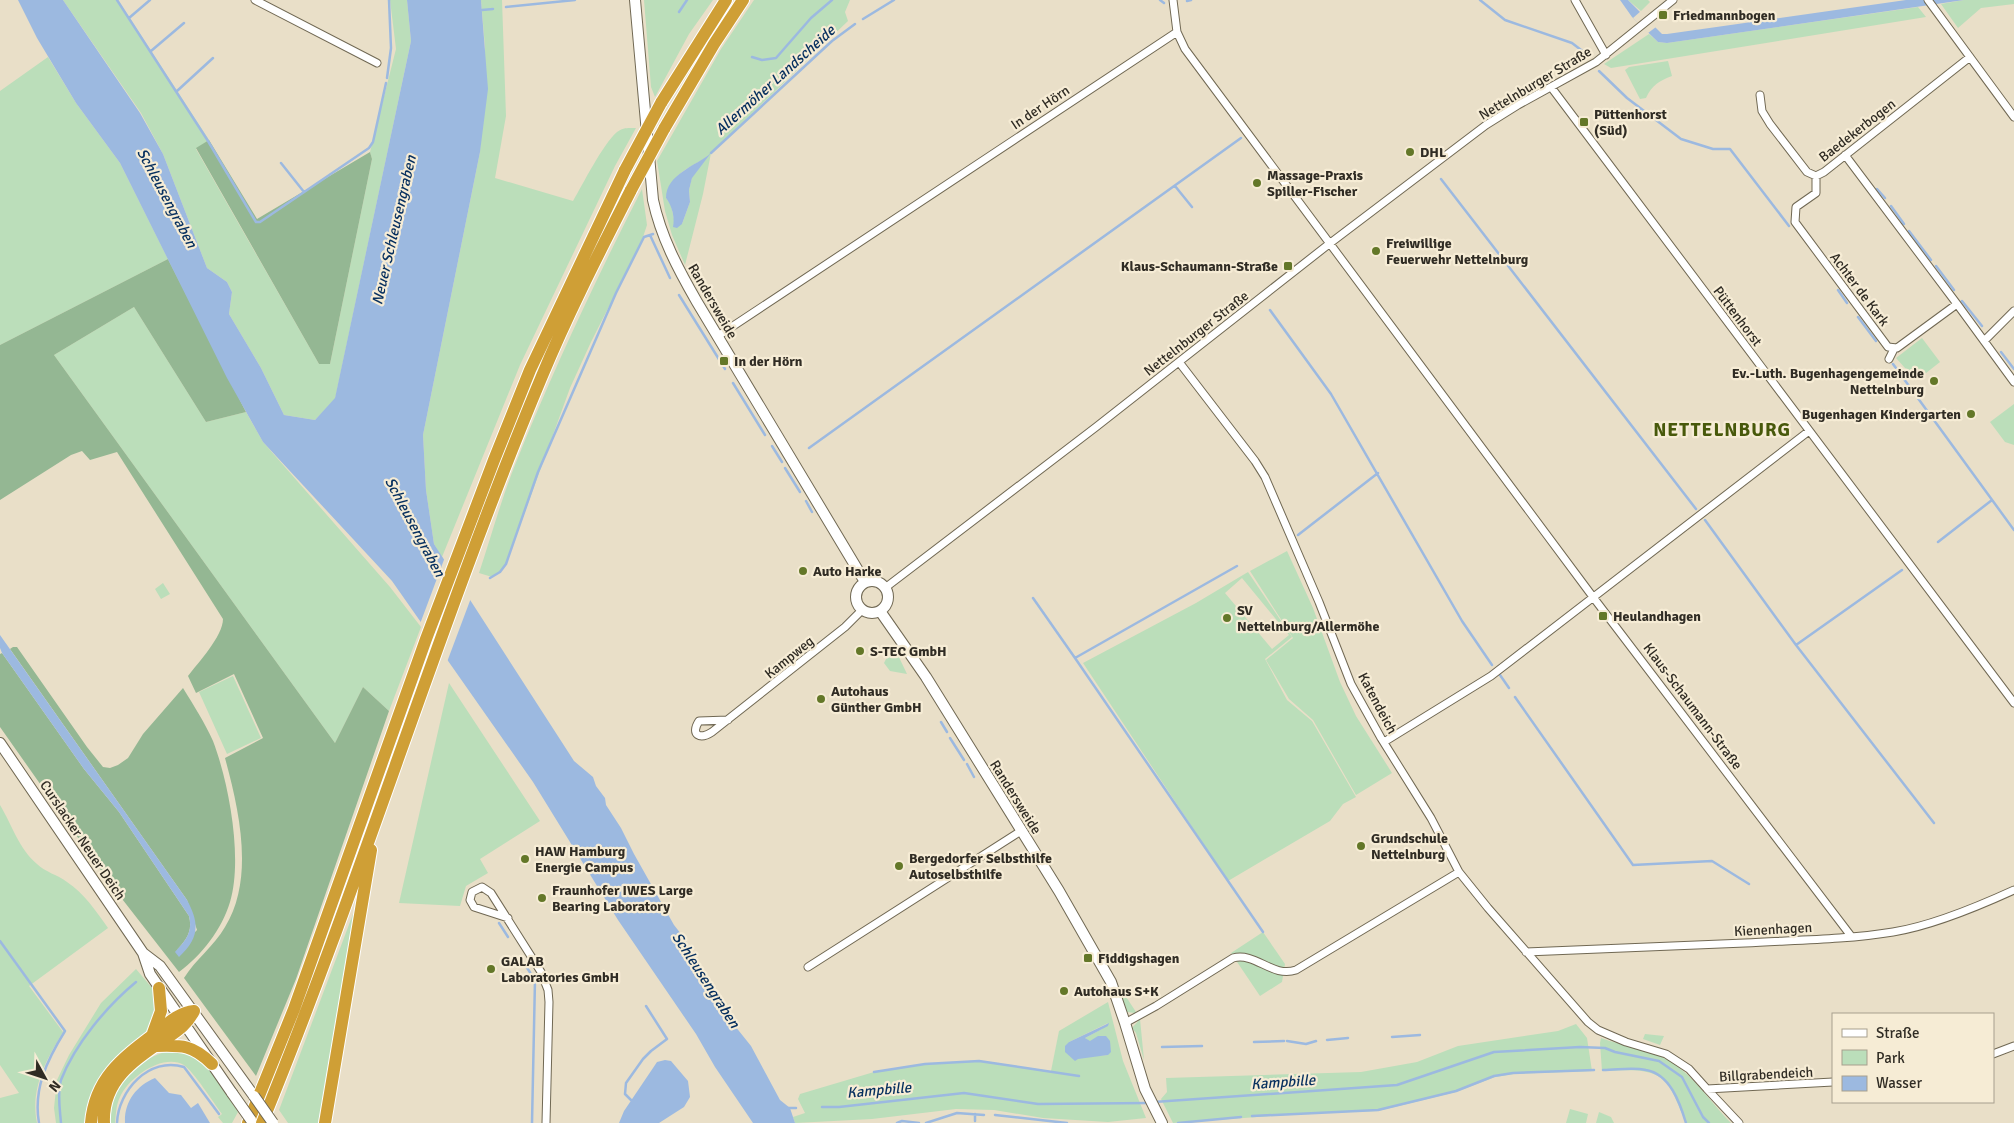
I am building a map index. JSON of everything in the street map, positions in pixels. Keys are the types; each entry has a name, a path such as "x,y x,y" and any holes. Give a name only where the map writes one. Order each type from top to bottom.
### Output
{"highway":[{"path":"248,1123 260,1096 333,902 461,542 530,370 625,170 661,103 726,0"},
{"path":"262,1123 304,1018 471,556 542,375 586,279 631,190 714,44 743,0"},
{"path":"325,1123 378,815"},
{"path":"104,1123 106,1099 117,1078 153,1041 161,1011 159,988"},
{"path":"91,1123 99,1092 110,1072 122,1058 153,1041 194,1012"},
{"path":"153,1041 184,1046 198,1052 212,1064"},
{"path":"240,1123 260,1096"}],"street":[{"path":"255,0 377,63"},
{"name":"Randersweide","path":"635,0 651,184 656,215 677,266 865,582"},
{"path":"1173,0 1177,32"},
{"path":"1575,0 1606,54"},
{"name":"Nettelnburger Straße","path":"885,588 1329,244 1486,126 1606,54 1673,0"},
{"path":"1928,0 2014,117"},
{"name":"In der Hörn","path":"718,336 1177,32"},
{"name":"Klaus-Schaumann-Straße","path":"1177,32 1185,49 1329,244 1593,597 1851,936"},
{"name":"Baedekerbogen","path":"1760,95 1762,111 1770,124 1807,172 1816,176 1824,172 1970,57"},
{"name":"Püttenhorst","path":"1551,87 2014,703"},
{"path":"1845,155 2014,382"},
{"name":"Achter de Kark","path":"1816,176 1816,193 1796,207 1795,222 1888,347 1894,349"},
{"path":"1889,359 1894,349 1957,304"},
{"path":"1984,341 2014,311"},
{"name":"Katendeich","path":"1179,362 1255,461 1265,477 1322,609 1351,684 1460,872 1576,1010 1598,1030"},
{"path":"1384,742 1491,676 1809,432"},
{"path":"876,581 885,588 888,598 884,608 880,611 870,613 862,610 857,604 855,594 861,584 876,581"},
{"name":"Kampweg","path":"728,720 845,627 862,610"},
{"name":"Randersweide","path":"880,611 919,667 1059,891 1110,982 1125,1022 1145,1089 1162,1123"},
{"name":"Curslacker Neuer Deich","path":"0,743 143,953 150,974 159,988 254,1123"},
{"path":"808,967 1021,831"},
{"path":"1125,1022 1156,1006 1238,956 1250,958 1272,969 1284,972 1296,970 1460,872"},
{"path":"508,918 474,907 470,900 472,892 478,888 488,889 508,918 541,972 548,990 546,1123"},
{"name":"Kienenhagen","path":"1526,952 1820,939 1895,932 1987,903 2014,890"},
{"name":"Curslacker Neuer Deich","path":"143,953 160,966 273,1123"},
{"name":"Billgrabendeich","path":"1598,1030 1626,1042 1666,1054 1689,1070 1707,1089 1832,1082"},
{"path":"1994,1054 2014,1046"},
{"path":"1707,1089 1739,1123"}],"green space":[{"path":"63,0 118,0 209,140 196,149 319,364 330,364 372,159 370,152 396,49 390,0 407,0 411,41 335,399 315,420 284,415 261,368 229,314 232,292 227,282 207,268 163,154 141,113"},
{"path":"481,0 502,0 506,116 495,178 573,201 600,155 617,132 626,128 636,128 615,166 520,365 442,557 434,544 426,490 423,435 480,152 485,47"},
{"path":"644,0 713,0 689,34 655,97 651,87"},
{"path":"754,0 850,0 845,12 848,21 711,153 685,265 672,235 665,211 657,161 721,49","holes":["709,155 692,177 689,190 690,202 682,224 674,219 671,205 666,198 672,183 678,175"]},
{"path":"1628,0 1648,0 1650,2 1641,11"},
{"path":"1964,0 2014,0 2014,4 1981,8 1958,28 1941,4"},
{"path":"1918,7 1926,17 1611,68 1604,64 1649,34 1658,42 1667,43"},
{"path":"48,57 76,103 120,163 168,259 0,345 0,91"},
{"path":"1668,61 1672,76 1656,84 1646,98 1640,99 1625,70 1629,67"},
{"path":"209,140 257,219 370,152 372,159 330,364 319,364 196,148"},
{"path":"642,189 647,225 641,243 570,388 506,564 500,572 492,577 479,573 505,492 544,394"},
{"path":"168,259 246,412 206,422 134,307 54,355 335,743 363,687 389,711 296,979 256,1076 184,978 225,927 234,908 240,887 242,844 235,799 225,758 263,738 234,674 196,693 188,676 215,641 223,619 117,452 90,460 82,451 71,455 0,500 0,345"},
{"path":"134,307 206,422 246,412 263,442 390,587 421,627 389,711 363,687 335,743 54,355"},
{"path":"1922,338 1940,362 1921,377 1905,368 1896,358"},
{"path":"2014,404 2014,445 2005,442 1990,422"},
{"path":"1287,551 1313,608 1340,682 1356,716 1392,773 1356,795 1313,720 1289,699 1266,660 1293,638 1250,571"},
{"path":"1248,572 1292,637 1265,659 1287,700 1312,721 1356,797 1343,804 1330,821 1228,881 1083,663 1196,603","holes":["1242,578 1289,635 1272,649 1225,593"]},
{"path":"163,583 170,594 161,599 155,589"},
{"path":"17,647 103,767 110,768 128,758 143,734 183,688 213,741 229,799 235,843 234,884 230,902 216,932 196,958 179,972 112,886 0,727 0,654 2,653 84,769 119,812 189,916 190,927 188,936 175,952 197,930 187,900 10,649"},
{"path":"897,653 907,674 890,671 884,663 886,659"},
{"path":"233,676 261,738 227,754 199,692"},
{"path":"449,683 540,821 480,859 488,873 466,886 460,906 399,903"},
{"path":"0,805 25,851 31,858 40,867 79,891 108,928 29,986 63,1032 41,1075 35,1110 37,1123 0,1123 0,1098 19,1093 0,1065"},
{"path":"356,906 337,1024 318,1123 288,1123 279,1110"},
{"path":"1263,932 1285,964 1282,982 1260,996 1231,953"},
{"path":"136,969 153,989 157,1007 148,1031 116,1057 104,1072 95,1087 86,1123 56,1123 54,1108 57,1080 69,1055 101,1003"},
{"path":"1119,986 1136,1012 1135,1013 1127,1012"},
{"path":"1108,1002 1123,1061 1146,1118 1108,1122 1043,1118 994,1110 956,1109 872,1119 795,1123 793,1117 805,1113 798,1099 800,1094 874,1072 925,1064 979,1061 1051,1071 1059,1031","holes":["1108,1023 1102,1029 1085,1038 1088,1041 1092,1041 1108,1055 1072,1058 1069,1042"]},
{"path":"1140,1019 1144,1060 1136,1033 1132,1028"},
{"path":"1576,1024 1587,1038 1592,1071 1514,1074 1495,1077 1456,1092 1378,1111 1313,1113 1173,1123 1161,1099 1167,1092 1166,1078 1361,1072 1417,1062 1458,1046 1558,1031"},
{"path":"1645,1034 1664,1036 1660,1045 1643,1039"},
{"path":"1601,1038 1649,1052 1674,1064 1692,1079 1731,1123 1686,1123 1670,1087 1656,1075 1630,1070 1602,1071"},
{"path":"179,1049 206,1063 238,1112 232,1123 223,1123 218,1117 222,1114 188,1068 176,1062 166,1062 148,1069 124,1089 116,1110 115,1123 110,1123 114,1096 130,1073 153,1057"},
{"path":"1570,1109 1588,1114 1586,1123 1566,1123"},
{"path":"1599,1112 1611,1117 1614,1123 1596,1123"}],"water":[{"path":"18,0 63,0 140,113 163,154 207,268 227,282 232,292 229,314 261,368 284,415 315,420 335,398 411,41 407,0 481,0 488,89 480,152 423,435 426,490 434,544 574,761 593,777 596,786 605,798 606,805 621,828 674,925 685,939 727,1016 751,1046 780,1100 790,1108 795,1123 753,1123 715,1067 696,1034 618,920 533,782 392,581 263,442 227,378 120,163 76,103 37,38"},
{"path":"1620,0 1628,0 1662,34 1667,34 1906,0 1964,0 1667,43 1658,42 1632,17"},
{"path":"711,153 692,178 689,190 690,202 682,224 677,228 673,227 674,219 666,198 667,190 683,171"},
{"path":"0,635 187,900 194,916 195,930 191,943 179,957 175,952 188,936 190,927 189,916 119,812 84,769 2,653"},
{"path":"1109,1023 1108,1026 1085,1038 1090,1041 1098,1036 1106,1036 1110,1041 1111,1052 1108,1055 1075,1061 1065,1052 1065,1046 1069,1042"},
{"path":"671,1061 688,1081 690,1097 684,1107 659,1123 619,1123 624,1111 657,1062"},
{"path":"155,1078 169,1093 181,1095 191,1108 198,1103 210,1123 125,1123 125,1115 132,1096 142,1085"}],"pier":[{"path":"1641,11 1656,27 1648,33 1633,18"},
{"path":"445,557 471,598 447,662 420,624"}],"waterway":[{"path":"117,0 208,141 256,222 260,222 369,148 373,142 386,83"},
{"path":"129,18 150,0"},
{"path":"387,78 391,48 389,0"},
{"path":"506,7 575,0"},
{"path":"679,12 687,0"},
{"path":"752,57 762,60 776,58 811,18 832,0"},
{"name":"Allermöher Landscheide","path":"863,19 894,0"},
{"path":"1160,0 1164,3"},
{"path":"1187,1 1191,0"},
{"path":"1480,0 1505,20 1572,43 1585,53"},
{"path":"482,10 493,9"},
{"path":"151,51 184,23"},
{"name":"Allermöher Landscheide","path":"711,153 832,41 855,24"},
{"path":"177,91 213,58"},
{"path":"1599,71 1627,98 1681,139 1713,149 1730,149 1789,226"},
{"path":"809,448 1241,138"},
{"path":"281,163 304,192"},
{"path":"1441,179 1696,509"},
{"path":"1175,186 1192,207"},
{"path":"1877,189 1885,198"},
{"path":"1891,206 1904,224"},
{"path":"1909,231 1931,260"},
{"path":"490,578 500,572 506,564 538,472 616,293 644,237 653,234"},
{"path":"650,235 670,278"},
{"path":"1936,266 1954,290"},
{"path":"1838,290 1847,303"},
{"path":"679,295 725,369"},
{"path":"1962,301 1982,326"},
{"path":"1270,310 1331,394 1462,621 1492,665"},
{"path":"1858,317 1876,341"},
{"path":"2001,352 2014,369"},
{"path":"1893,364 2014,530"},
{"path":"733,383 765,435"},
{"path":"772,446 782,462"},
{"path":"785,468 800,492"},
{"path":"1298,535 1378,473"},
{"path":"1938,542 1992,500"},
{"path":"806,501 812,512"},
{"path":"1705,520 1796,645"},
{"path":"1033,598 1075,658 1237,566"},
{"path":"1902,570 1796,645 1934,823"},
{"path":"1075,658 1263,932"},
{"path":"1500,675 1509,688"},
{"path":"1515,697 1633,865 1712,861 1749,884"},
{"path":"941,722 947,732"},
{"path":"950,738 964,760"},
{"path":"967,764 974,777"},
{"path":"499,923 508,937"},
{"path":"0,941 65,1031 52,1053 43,1075 38,1098 39,1123"},
{"path":"520,957 535,980 532,1123"},
{"path":"61,1123 59,1090 67,1066 93,1026 114,1002 136,982"},
{"path":"631,1100 625,1094 626,1083 643,1059 667,1039 646,1006"},
{"path":"1392,1037 1420,1035"},
{"path":"1327,1040 1348,1038"},
{"path":"1254,1042 1284,1041"},
{"path":"1287,1041 1306,1044 1316,1041"},
{"path":"1162,1047 1202,1046"},
{"name":"Kampbille","path":"1154,1102 1397,1085 1494,1052 1580,1047 1605,1048 1615,1052 1659,1061 1682,1077 1703,1117 1709,1123"},
{"path":"874,1072 925,1064 979,1061 1079,1076"},
{"path":"117,1123 123,1099 129,1088 148,1071 171,1065 184,1067 219,1114"},
{"path":"1603,1070 1641,1069 1662,1077 1673,1090 1686,1123"},
{"path":"1252,1116 1378,1110 1456,1091 1494,1076 1513,1073 1594,1070"},
{"name":"Kampbille","path":"822,1107 839,1107 964,1093 1038,1104 1149,1103"},
{"name":"Kampbille","path":"788,1108 796,1108"},
{"path":"926,1123 957,1113 984,1115"},
{"path":"975,1114 975,1121"},
{"path":"995,1115 1067,1123"},
{"path":"1178,1123 1241,1117"},
{"path":"897,1123 902,1121 919,1123"}],"place":[{"name":"Friedmannbogen","path":"1663,15"},
{"name":"Püttenhorst (Süd)","path":"1584,122"},
{"name":"DHL","path":"1410,152"},
{"name":"Massage-Praxis Spiller-Fischer","path":"1257,183"},
{"name":"Freiwillige Feuerwehr Nettelnburg","path":"1376,251"},
{"name":"Klaus-Schaumann-Straße","path":"1288,266"},
{"name":"In der Hörn","path":"724,361"},
{"name":"Ev.-Luth. Bugenhagengemeinde Nettelnburg","path":"1934,381"},
{"name":"Bugenhagen Kindergarten","path":"1971,414"},
{"name":"Auto Harke","path":"803,571"},
{"name":"Heulandhagen","path":"1603,616"},
{"name":"SV Nettelnburg/Allermöhe","path":"1227,618"},
{"name":"S-TEC GmbH","path":"860,651"},
{"name":"Autohaus Günther GmbH","path":"821,699"},
{"name":"Grundschule Nettelnburg","path":"1361,846"},
{"name":"HAW Hamburg Energie Campus","path":"525,859"},
{"name":"Bergedorfer Selbsthilfe Autoselbsthilfe","path":"899,866"},
{"name":"Fraunhofer IWES Large Bearing Laboratory","path":"542,898"},
{"name":"Fiddigshagen","path":"1088,958"},
{"name":"GALAB Laboratories GmbH","path":"491,969"},
{"name":"Autohaus S+K","path":"1064,991"}],"district":[{"name":"NETTELNBURG","path":"1722,429"}],"water label":[{"name":"Schleusengraben","path":"167,198"},
{"name":"Neuer Schleusengraben","path":"394,230"},
{"name":"Schleusengraben","path":"415,527"},
{"name":"Schleusengraben","path":"706,980"}]}
